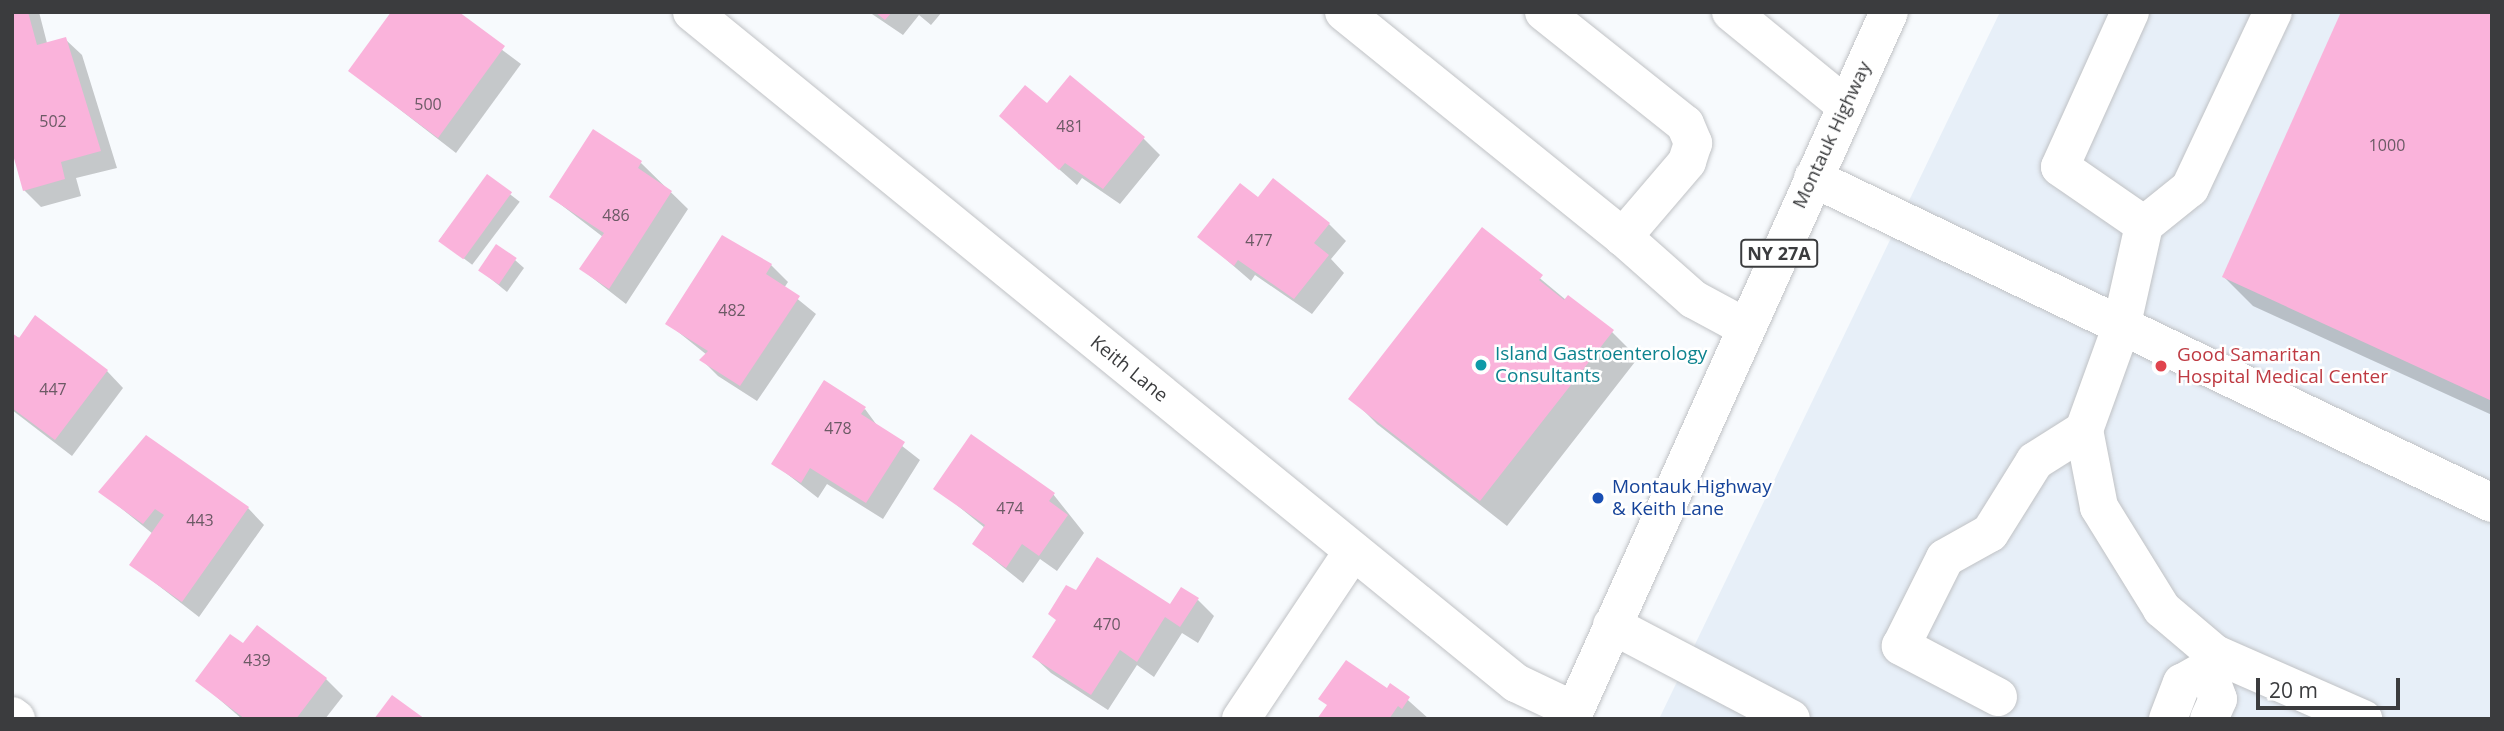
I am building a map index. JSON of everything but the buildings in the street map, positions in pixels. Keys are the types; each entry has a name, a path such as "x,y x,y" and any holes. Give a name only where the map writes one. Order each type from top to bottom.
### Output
{"street":[{"name":"Keith Lane","path":"692,12 1516,683 1573,715"},
{"path":"1344,12 1623,237 1693,299 1745,327"},
{"path":"1544,12 1685,124 1693,143 1687,162 1623,237"},
{"path":"1731,12 1845,105"},
{"name":"Montauk Highway","path":"1573,715 1745,327 1889,12"},
{"path":"2130,12 2060,167 2144,225"},
{"path":"2273,12 2190,188 2144,225 2121,328 2084,430 2099,507 2162,609 2211,662 2362,719"},
{"path":"1813,178 2121,328 2492,503"},
{"path":"1998,697 1901,646 1945,558 1990,533 2035,461 2084,430"},
{"path":"1241,719 1353,551"},
{"path":"1612,625 1791,719"},
{"path":"2168,719 2182,684 2211,662"},
{"path":"2209,719 2218,699 2211,662"}],"shaded area":[{"name":"Good Samaritan Hospital Medical Center","path":"2000,12 2492,12 2492,719 1659,719"}],"place":[{"name":"Island Gastroenterology Consultants","path":"1481,365"},
{"name":"Good Samaritan Hospital Medical Center","path":"2161,366"},
{"name":"Montauk Highway & Keith Lane","path":"1598,498"}]}
